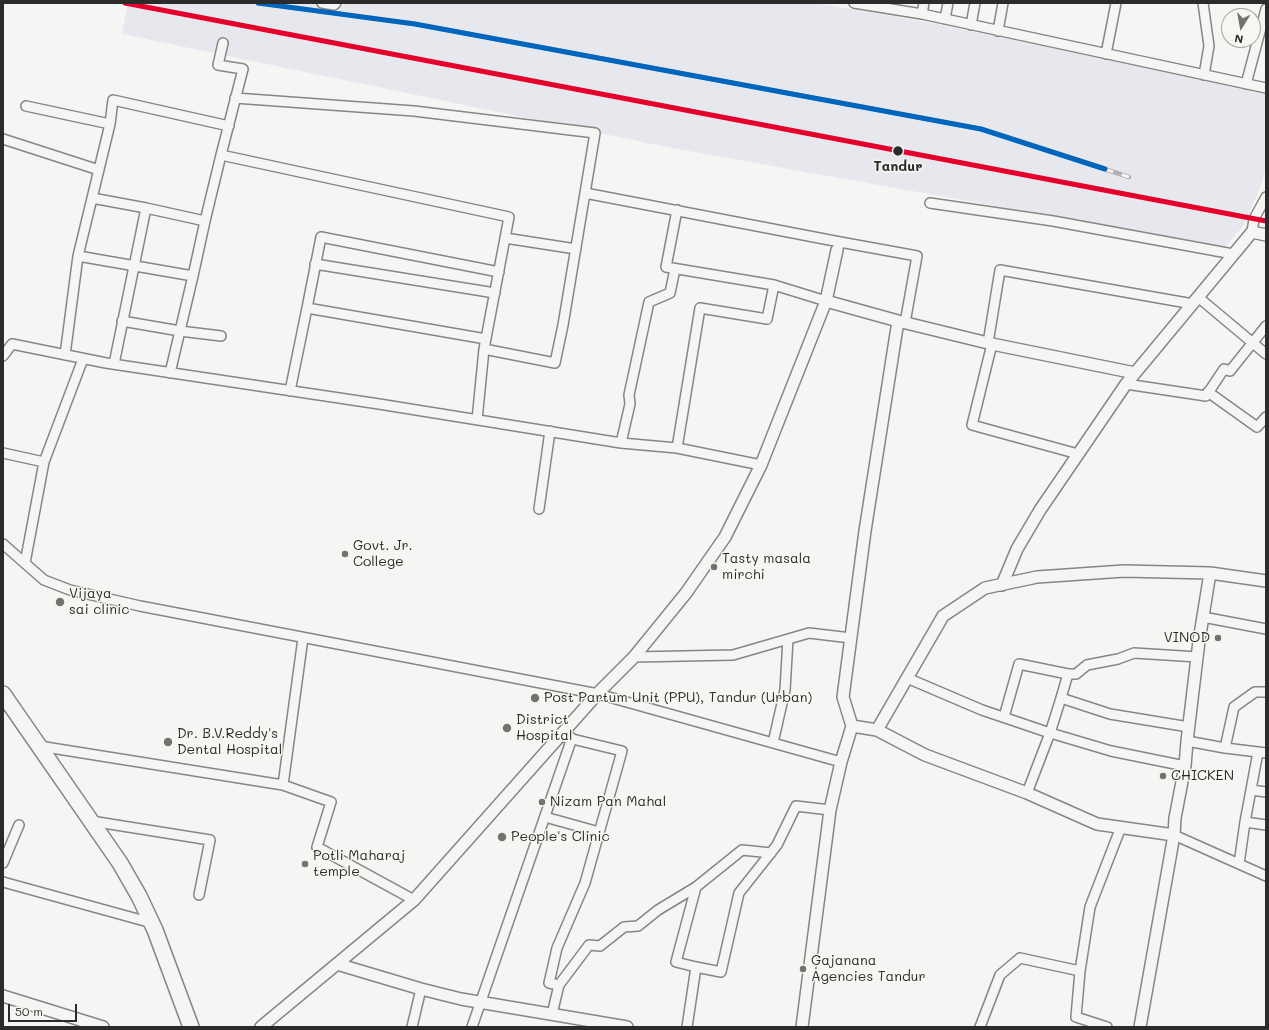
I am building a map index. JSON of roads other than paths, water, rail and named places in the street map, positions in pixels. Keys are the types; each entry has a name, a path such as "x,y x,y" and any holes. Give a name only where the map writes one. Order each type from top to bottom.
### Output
{"highway":[{"path":"3,694 120,863 139,896 152,923 191,1027"}],"street":[{"path":"322,3 334,5 336,3"},
{"path":"854,3 922,14 1266,88"},
{"path":"922,14 924,3"},
{"path":"945,19 948,3"},
{"path":"971,25 975,3"},
{"path":"998,31 1003,3"},
{"path":"1106,54 1116,3"},
{"path":"1203,3 1209,46 1204,75"},
{"path":"1246,84 1266,9"},
{"path":"170,373 205,221 243,69 218,65 223,43"},
{"path":"235,98 414,112 595,133 555,363 484,349"},
{"path":"65,355 78,256 110,124 113,100 228,126"},
{"path":"26,106 110,124"},
{"path":"3,139 98,170"},
{"path":"221,155 509,217 484,349 477,420"},
{"path":"585,193 677,210 839,246 917,256 902,322 865,531 843,697 852,726 841,762 830,810 802,1027"},
{"path":"92,198 205,221"},
{"path":"1002,585 1017,549 1040,510 1078,454 1126,384 1252,232 1254,219 1265,200"},
{"path":"930,203 1054,221 1233,254"},
{"path":"114,364 146,208"},
{"path":"677,210 666,267 774,285 902,322 990,344 1135,373"},
{"path":"1252,232 1266,235"},
{"path":"290,391 321,237 499,272"},
{"path":"505,238 576,249"},
{"path":"261,1027 414,900 598,694 634,657 686,593 725,537 761,465 826,301 839,246"},
{"path":"78,256 193,276"},
{"path":"316,264 495,293"},
{"path":"621,442 630,404 629,394 649,302 670,293 675,269"},
{"path":"1078,454 972,425 990,344 1000,270 1196,300 1266,354"},
{"path":"677,448 700,308 767,319 774,285"},
{"path":"307,308 486,339"},
{"path":"122,320 180,331 221,336"},
{"path":"1126,384 1206,396 1224,368 1230,371 1266,326"},
{"path":"3,356 12,344 83,359 621,442 677,448 761,465"},
{"path":"25,563 44,462 83,359"},
{"path":"1208,392 1257,427 1266,417"},
{"path":"538,509 550,431"},
{"path":"3,453 44,462"},
{"path":"3,544 44,580 70,590 140,606 598,694 841,762"},
{"path":"877,730 943,616 985,588 1037,577 1124,571 1210,572 1266,581"},
{"path":"1140,1027 1185,766 1187,741 1210,572"},
{"path":"1203,617 1266,629"},
{"path":"634,657 733,655 810,633 851,638"},
{"path":"283,785 303,638"},
{"path":"773,743 785,690 788,639"},
{"path":"1004,717 1019,664 1068,674 1076,674 1087,665 1118,659 1134,654 1198,657"},
{"path":"1027,793 1050,733 1068,674"},
{"path":"907,678 982,710 1050,733 1111,751 1185,766"},
{"path":"1225,748 1234,708 1255,692 1266,692"},
{"path":"1061,698 1110,714 1189,727"},
{"path":"852,726 877,730 925,755 1027,793 1097,824 1174,835 1266,876"},
{"path":"559,985 549,983 557,948 585,883 622,751 560,736"},
{"path":"472,1027 572,738"},
{"path":"1187,741 1262,753 1251,790 1239,864"},
{"path":"39,746 283,785 331,802 317,847 414,900"},
{"path":"1251,790 1266,792"},
{"path":"696,888 676,962 722,972 739,894 777,845 796,806 830,810"},
{"path":"545,817 599,832"},
{"path":"91,821 210,840 199,895"},
{"path":"1245,822 1266,825"},
{"path":"3,863 19,825"},
{"path":"1107,1027 1076,1017 1080,971 1090,907 1121,827"},
{"path":"552,1014 559,985 589,945 600,946 624,927 638,926 658,910 696,888 742,850 771,853"},
{"path":"3,882 152,923"},
{"path":"980,1027 1000,975 1020,958 1080,971"},
{"path":"337,964 420,989 481,1002 627,1027"},
{"path":"687,1027 696,967"},
{"path":"412,1027 420,989"},
{"path":"3,996 103,1027"}],"railway":[{"path":"258,3 415,24 981,129 1129,177"}],"place":[{"name":"Tandur","path":"898,151"},
{"name":"Govt. Jr. College","path":"345,554"},
{"name":"Tasty masala mirchi","path":"714,567"},
{"name":"Vijaya sai clinic","path":"60,602"},
{"name":"VINOD","path":"1218,638"},
{"name":"Post Partum Unit (PPU), Tandur (Urban)","path":"535,698"},
{"name":"District Hospital","path":"507,728"},
{"name":"Dr. B.V.Reddy's Dental Hospital","path":"168,742"},
{"name":"CHICKEN","path":"1163,776"},
{"name":"Nizam Pan Mahal","path":"542,802"},
{"name":"People's Clinic","path":"502,837"},
{"name":"Potli Maharaj temple","path":"305,864"},
{"name":"Gajanana Agencies Tandur","path":"803,969"}]}
